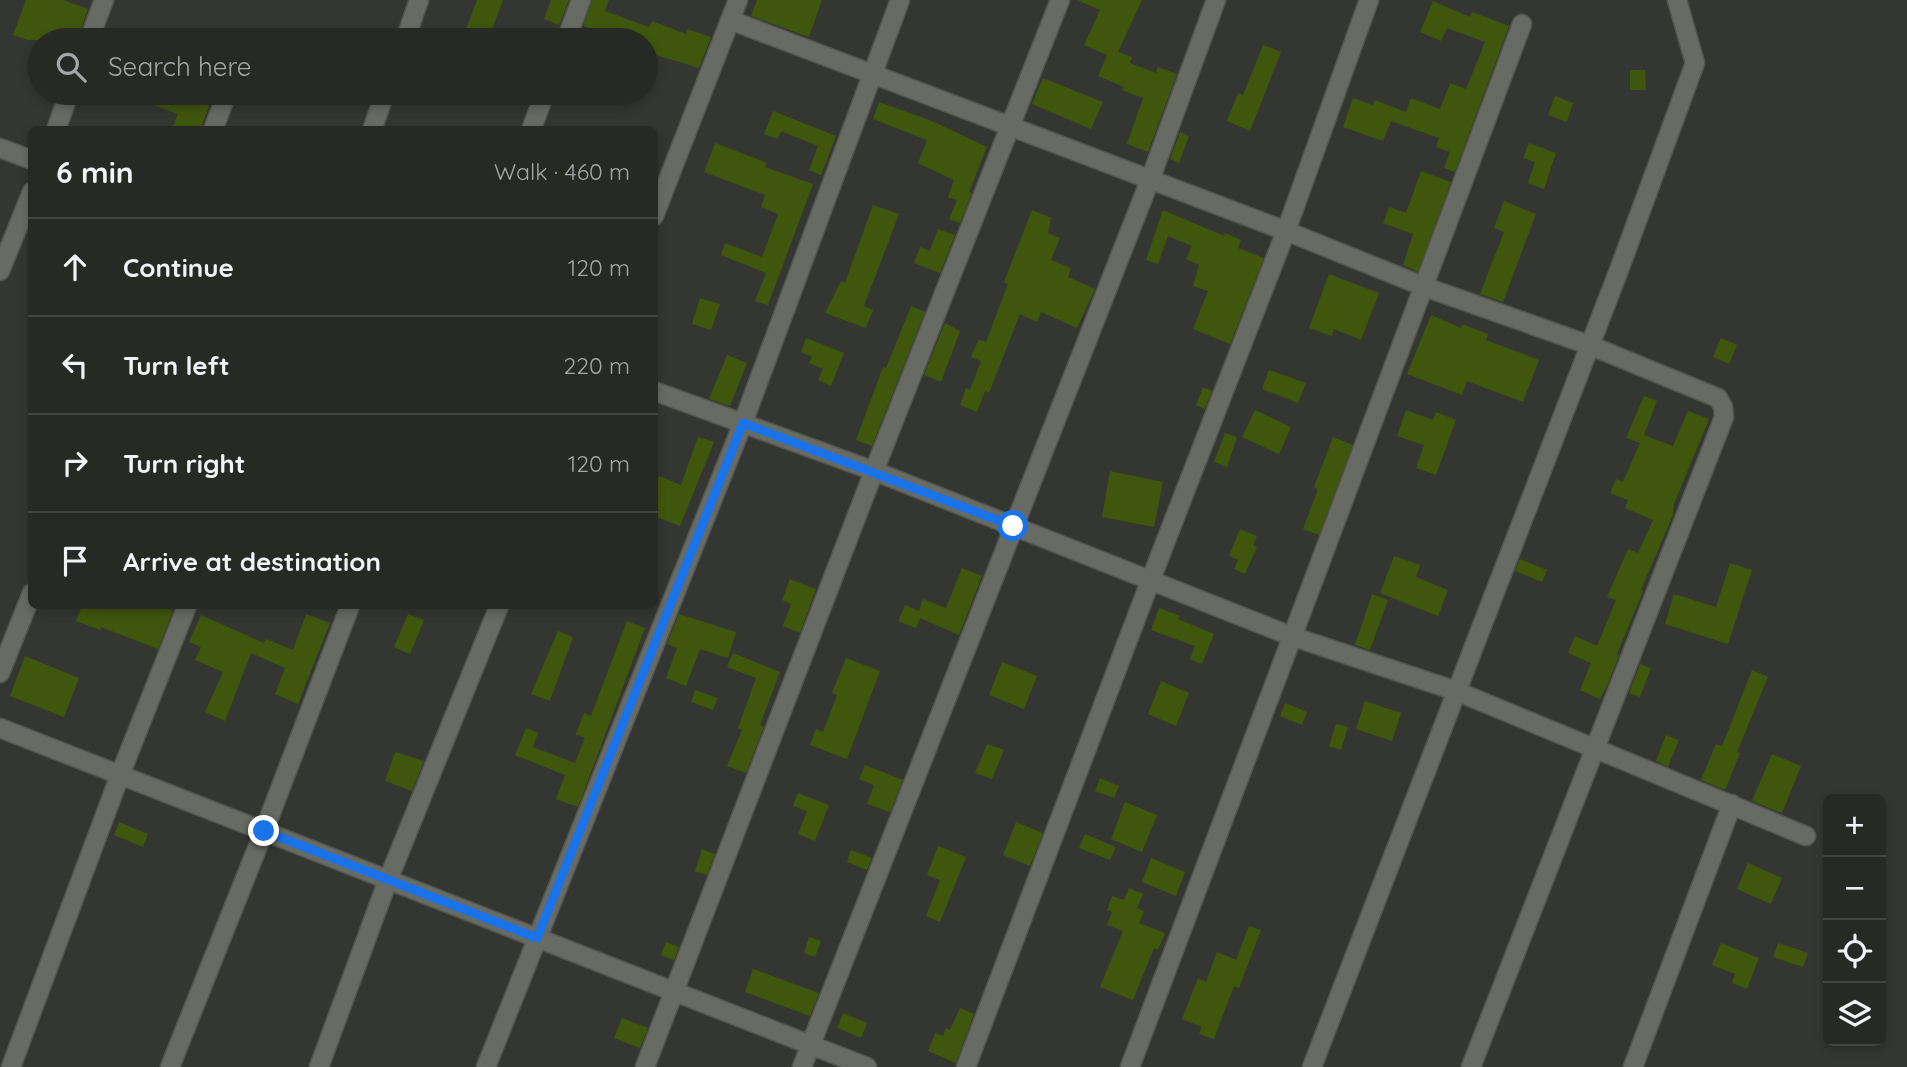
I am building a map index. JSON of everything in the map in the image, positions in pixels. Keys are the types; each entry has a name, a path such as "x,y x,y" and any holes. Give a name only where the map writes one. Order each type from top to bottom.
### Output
{"street":[{"path":"94,28 104,0"},
{"path":"409,28 419,0"},
{"path":"570,28 581,0"},
{"path":"658,206 738,0"},
{"path":"486,1067 743,423 900,0"},
{"path":"645,1067 874,471 1060,0"},
{"path":"802,1067 1150,180 1216,0"},
{"path":"966,1067 1286,231 1369,0"},
{"path":"1312,1067 1695,64 1677,0"},
{"path":"730,20 1286,231 1425,288 1589,345 1718,398 1724,417 1471,1067"},
{"path":"1130,1067 1522,24"},
{"path":"57,126 65,105"},
{"path":"215,126 223,105"},
{"path":"373,126 381,105"},
{"path":"533,126 540,105"},
{"path":"0,148 28,158"},
{"path":"0,271 28,202"},
{"path":"658,392 874,471 1291,636 1456,691 1806,836"},
{"path":"0,673 28,603"},
{"path":"11,1067 120,775 186,609"},
{"path":"170,1067 349,609"},
{"path":"319,1067 388,880 498,609"},
{"path":"0,728 867,1067"},
{"path":"1633,1067 1732,804"}],"building":[{"path":"26,0 63,0 88,9 81,28 28,28 28,40 13,35"},
{"path":"477,0 503,0 492,28 466,28"},
{"path":"551,0 569,0 559,25 544,19"},
{"path":"592,0 609,0 605,11 649,27 652,21 686,34 687,29 711,37 699,68 658,56 658,28 583,26"},
{"path":"757,0 822,0 809,37 751,16"},
{"path":"1077,0 1142,0 1118,52 1132,57 1130,63 1156,73 1158,67 1177,74 1148,152 1127,144 1143,98 1098,76 1107,55 1084,45 1100,10"},
{"path":"1433,1 1470,17 1472,12 1509,26 1455,172 1444,168 1450,152 1436,147 1439,138 1391,121 1383,141 1343,127 1353,98 1373,105 1375,100 1406,112 1411,98 1440,109 1450,83 1466,89 1485,42 1447,28 1441,41 1420,32"},
{"path":"1263,45 1281,52 1250,131 1227,121 1238,93 1243,95"},
{"path":"1630,70 1645,70 1646,90 1630,90"},
{"path":"1043,78 1103,102 1091,129 1032,104"},
{"path":"1555,96 1573,103 1567,122 1548,115"},
{"path":"879,102 932,121 987,147 960,223 949,219 957,200 948,197 954,180 918,163 927,140 873,119"},
{"path":"153,105 209,105 202,126 174,126 178,114"},
{"path":"773,111 836,136 821,175 809,170 818,146 781,131 778,139 764,134"},
{"path":"1180,132 1189,136 1179,163 1170,159"},
{"path":"715,143 767,163 765,167 813,184 768,305 755,301 766,273 721,255 725,243 762,257 778,214 761,207 765,195 704,172"},
{"path":"1529,143 1556,153 1544,189 1528,183 1535,162 1523,158"},
{"path":"1421,171 1451,182 1418,272 1403,265 1413,234 1383,223 1389,207 1406,213"},
{"path":"1504,201 1536,214 1503,302 1480,294 1504,232 1494,228"},
{"path":"873,205 899,214 864,306 873,310 866,328 825,313 841,281 845,283"},
{"path":"1032,210 1051,218 1048,233 1060,238 1051,260 1071,268 1068,277 1095,289 1077,328 1041,312 1037,322 1020,314 989,393 985,391 977,412 960,405 966,388 970,390 981,361 971,357 979,339 986,342 1008,284 1004,282"},
{"path":"1163,210 1224,236 1225,233 1241,240 1238,248 1264,258 1230,344 1193,329 1208,291 1193,286 1199,265 1186,259 1192,246 1168,236 1158,264 1146,260"},
{"path":"938,229 955,235 940,273 914,263 920,247 930,251"},
{"path":"1329,274 1379,293 1361,340 1334,329 1332,336 1309,328"},
{"path":"700,298 720,304 711,330 692,324"},
{"path":"911,306 925,312 872,446 856,440 883,367 886,368"},
{"path":"1431,315 1461,328 1462,324 1488,334 1486,340 1539,360 1523,402 1467,381 1462,395 1407,374"},
{"path":"945,323 960,331 941,382 924,375"},
{"path":"806,338 844,353 831,386 818,380 823,369 809,363 812,357 801,352"},
{"path":"1721,338 1737,345 1729,364 1713,357"},
{"path":"727,355 747,363 730,406 709,399"},
{"path":"1269,370 1306,383 1298,403 1262,389"},
{"path":"1203,387 1212,391 1205,409 1196,405"},
{"path":"1644,396 1657,401 1644,435 1673,446 1688,411 1709,419 1600,699 1580,690 1591,663 1568,653 1575,636 1597,646 1616,600 1607,597 1628,549 1638,553 1653,520 1625,508 1628,500 1610,493 1616,479 1623,482 1640,443 1626,438"},
{"path":"1255,410 1291,427 1279,454 1242,437"},
{"path":"1406,410 1433,420 1436,412 1456,420 1436,475 1416,468 1424,445 1397,436"},
{"path":"1225,433 1237,437 1227,467 1214,462"},
{"path":"698,437 714,442 680,526 658,518 658,478 659,476 681,485"},
{"path":"1333,437 1353,445 1319,535 1303,529 1318,489 1314,487"},
{"path":"1110,471 1163,482 1154,527 1102,517"},
{"path":"1240,529 1257,536 1253,545 1257,547 1245,574 1234,569 1238,560 1229,556"},
{"path":"1394,556 1420,565 1416,577 1448,590 1438,616 1380,593"},
{"path":"1520,559 1547,570 1542,582 1515,571"},
{"path":"1730,563 1752,570 1728,644 1665,624 1674,594 1716,607"},
{"path":"962,568 982,576 959,635 920,618 916,628 898,621 905,605 919,611 923,599 946,608"},
{"path":"790,579 816,589 800,633 783,626 791,604 782,600"},
{"path":"1372,594 1388,600 1370,650 1355,645"},
{"path":"1159,608 1214,634 1202,664 1190,659 1195,646 1151,630"},
{"path":"81,609 173,611 158,649 101,627 100,630 76,621"},
{"path":"306,614 330,623 298,704 275,694 285,668 251,653 225,721 205,712 223,672 195,660 201,647 189,642 201,615 264,643 266,639 293,650"},
{"path":"408,614 424,620 410,654 394,647"},
{"path":"679,614 736,632 728,658 700,649 686,686 666,678 677,648 667,644"},
{"path":"627,621 645,628 578,807 556,799 565,775 515,755 526,728 538,733 533,747 575,763 585,738 576,734 584,713 591,716"},
{"path":"558,631 573,637 550,701 531,694"},
{"path":"733,653 780,672 746,773 727,766 742,730 738,728 756,678 727,667"},
{"path":"25,656 79,678 64,717 10,696"},
{"path":"846,658 880,671 847,759 810,745 816,729 823,732 837,695 832,693"},
{"path":"1002,662 1037,676 1024,709 989,695"},
{"path":"1640,664 1651,668 1640,697 1629,693"},
{"path":"1752,670 1768,677 1737,752 1740,753 1725,790 1701,780 1716,744 1722,746"},
{"path":"1161,681 1189,693 1176,726 1148,714"},
{"path":"695,690 718,698 713,710 691,702"},
{"path":"1365,701 1401,713 1392,741 1356,729"},
{"path":"1285,703 1307,712 1302,725 1280,716"},
{"path":"1336,724 1348,727 1341,750 1329,746"},
{"path":"1666,735 1679,740 1668,767 1656,761"},
{"path":"987,744 1004,750 992,779 975,773"},
{"path":"395,752 424,761 412,791 385,781"},
{"path":"1772,754 1801,766 1782,813 1752,801"},
{"path":"865,765 903,780 890,812 867,804 874,785 859,779"},
{"path":"1100,778 1119,786 1114,798 1095,791"},
{"path":"798,793 829,805 815,841 798,834 807,811 793,806"},
{"path":"1125,802 1157,815 1142,852 1111,839"},
{"path":"119,822 148,834 143,847 114,835"},
{"path":"1016,822 1043,833 1030,866 1003,855"},
{"path":"1085,834 1116,847 1110,860 1079,848"},
{"path":"938,846 966,857 940,922 926,916 940,880 927,875"},
{"path":"702,849 715,854 707,875 695,871"},
{"path":"851,850 872,858 867,870 847,862"},
{"path":"1151,858 1185,872 1176,896 1142,882"},
{"path":"1748,863 1782,878 1771,904 1737,889"},
{"path":"1129,888 1143,894 1137,908 1144,911 1139,923 1165,933 1158,950 1154,948 1133,1000 1100,987 1123,931 1107,925 1112,912 1107,910 1112,896 1124,900"},
{"path":"1249,926 1261,930 1239,988 1234,986 1214,1039 1199,1034 1202,1027 1182,1019 1198,978 1206,982 1217,952 1236,960"},
{"path":"809,937 821,941 815,957 804,953"},
{"path":"666,942 679,947 674,960 661,955"},
{"path":"1721,943 1759,958 1747,989 1732,983 1735,974 1712,965"},
{"path":"1778,943 1808,953 1803,967 1773,957"},
{"path":"753,969 819,993 810,1016 745,992"},
{"path":"960,1008 974,1014 956,1063 928,1051 935,1033 943,1036 946,1028 950,1030"},
{"path":"843,1013 867,1023 861,1038 837,1028"},
{"path":"622,1018 648,1028 640,1048 614,1038"}],"route":[{"path":"264,831 537,938 743,423 1013,526"}]}
